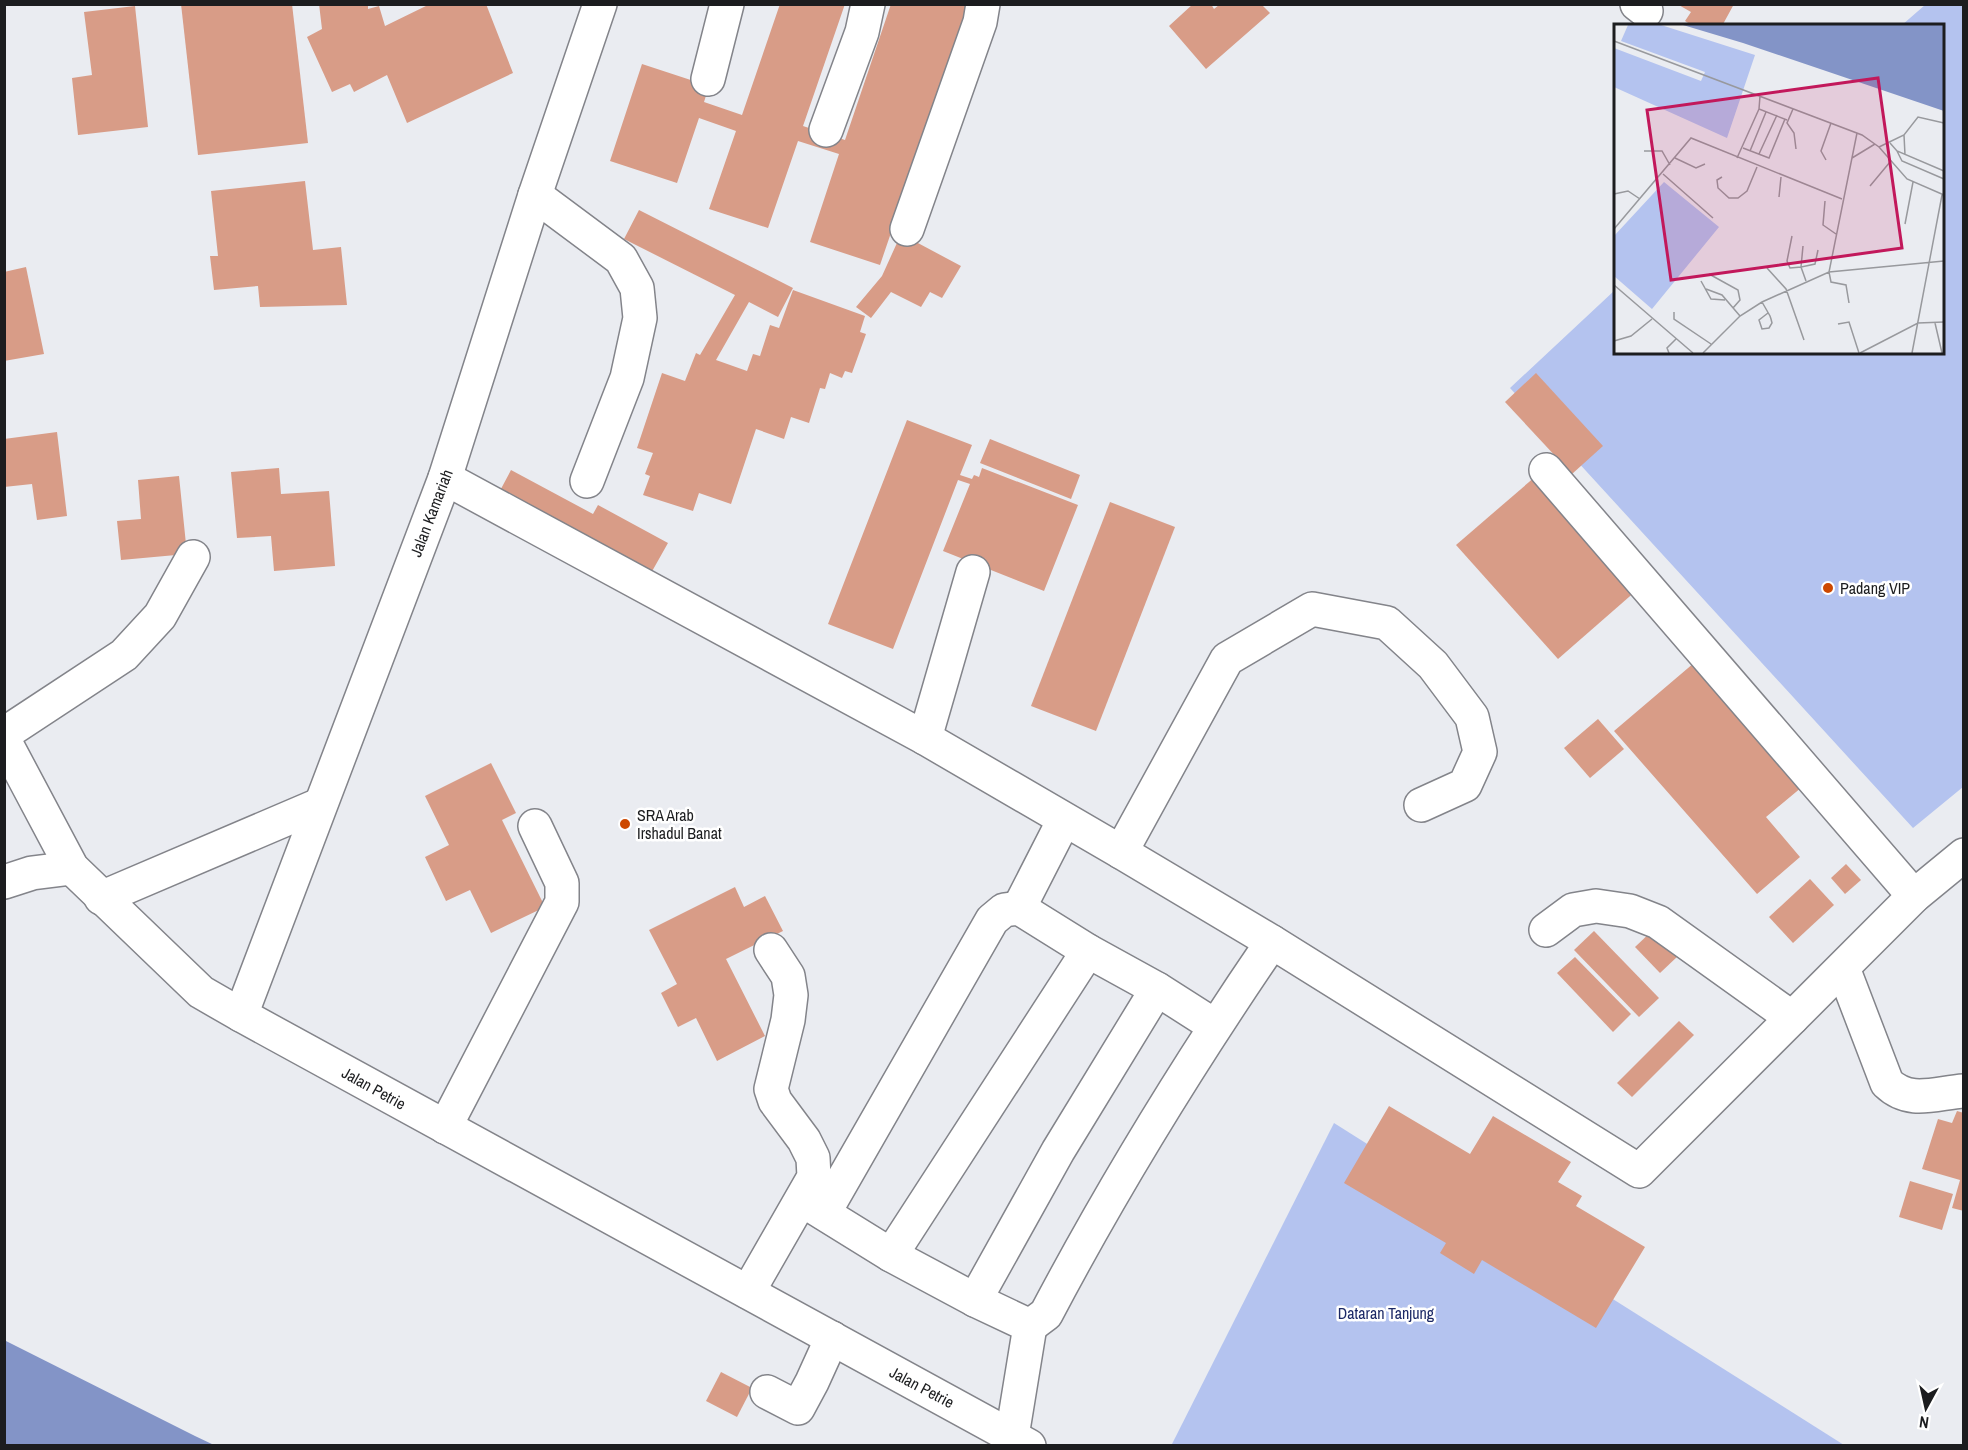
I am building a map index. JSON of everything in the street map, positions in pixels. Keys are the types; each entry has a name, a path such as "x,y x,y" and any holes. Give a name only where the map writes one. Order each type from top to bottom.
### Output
{"street":[{"name":"Jalan Kamariah","path":"241,1015 445,478 535,195 600,4"},
{"path":"708,79 728,4"},
{"path":"826,130 862,32 868,4"},
{"path":"907,229 980,22 983,4"},
{"path":"535,195 621,259 637,288 640,318 627,378 588,481"},
{"path":"1546,470 1914,896"},
{"path":"445,478 925,738 1272,942 1639,1170 1914,896 1964,855"},
{"path":"4,734 124,655 160,616 193,557"},
{"path":"925,738 973,572"},
{"path":"1121,852 1227,660 1312,609 1387,623 1433,666 1472,717 1480,752 1465,784 1421,805"},
{"name":"Jalan Petrie","path":"4,740 72,868 201,992 1021,1441"},
{"path":"101,898 319,805"},
{"path":"1019,909 1064,820"},
{"path":"446,1127 562,902 562,884 535,826"},
{"path":"4,882 32,873 72,868"},
{"path":"1546,930 1574,910 1596,906 1630,911 1658,922 1792,1018"},
{"path":"748,1292 813,1207 992,920 1004,910 1019,909 1157,989 1215,1026"},
{"path":"1021,1441 1030,1326 1046,1314 1133,1156 1215,1026 1272,942"},
{"path":"771,950 788,976 791,995 788,1020 771,1089 775,1101 804,1140 813,1158 813,1207"},
{"path":"891,1255 1088,951"},
{"path":"1843,968 1887,1083 1895,1091 1918,1098 1945,1092 1964,1091"},
{"path":"975,1300 1058,1151 1157,989"},
{"path":"813,1207 891,1255 975,1300 1030,1326"},
{"path":"767,1392 798,1408 832,1338"}],"green space":[{"name":"Padang VIP","path":"1925,5 1963,5 1963,787 1913,828 1510,388 1614,291 1614,354 1944,354 1944,24 1903,24"},
{"name":"Dataran Tanjung","path":"1334,1123 1844,1445 1171,1446"}],"shaded area":[{"path":"4,1340 195,1436 214,1445 5,1445"}],"building":[{"path":"181,4 292,4 308,143 198,155"},
{"path":"319,4 368,4 368,9 379,6 385,26 430,4 486,4 513,73 407,123 387,75 354,92 350,84 332,92 307,37 322,29"},
{"path":"780,4 845,4 803,126 845,140 891,4 969,4 880,265 810,242 839,154 798,141 768,228 709,209 736,131 699,118 677,183 610,161 642,64 709,86 704,102 742,115"},
{"path":"1193,4 1211,4 1214,9 1219,5 1262,5 1270,13 1206,69 1169,26"},
{"path":"1677,4 1734,4 1723,24 1690,24 1685,21 1691,12"},
{"path":"135,6 148,127 78,135 72,78 92,75 84,12"},
{"path":"305,181 313,250 341,247 347,305 260,307 258,286 214,290 210,256 218,256 211,191"},
{"path":"639,210 793,288 778,317 749,302 716,360 747,371 753,354 760,356 770,325 779,328 793,290 865,316 860,332 866,334 852,373 845,371 842,378 830,373 825,389 820,388 809,423 791,417 784,439 756,429 731,504 699,493 693,511 643,495 650,476 645,474 653,453 637,448 662,373 685,381 696,353 700,355 735,295 624,239"},
{"path":"901,234 961,266 942,298 930,292 921,307 891,292 871,318 856,307 882,276"},
{"path":"26,267 44,354 4,361 4,272"},
{"path":"1536,373 1603,446 1572,474 1505,402"},
{"path":"907,420 972,445 960,475 972,479 974,475 979,477 982,468 1078,505 1044,591 943,551 970,484 958,480 893,649 828,624"},
{"path":"57,432 67,516 37,520 32,484 4,487 4,439"},
{"path":"990,439 1080,475 1071,499 980,463"},
{"path":"279,468 281,494 329,491 335,566 274,571 271,536 237,538 231,472"},
{"path":"511,470 593,514 598,505 668,543 646,582 495,500"},
{"path":"179,476 187,554 121,560 117,521 141,519 138,480"},
{"path":"1536,476 1637,590 1558,659 1456,545"},
{"path":"1110,502 1175,527 1096,731 1031,706"},
{"path":"1701,657 1808,782 1766,817 1800,857 1757,894 1614,731"},
{"path":"1598,719 1624,749 1590,778 1564,748"},
{"path":"491,763 516,813 502,820 545,907 491,933 470,890 446,901 425,857 449,845 425,796"},
{"path":"1846,864 1861,880 1845,894 1831,878"},
{"path":"1810,879 1834,905 1793,943 1769,917"},
{"path":"735,887 744,907 765,896 783,931 726,959 765,1036 717,1061 696,1018 678,1027 661,993 677,984 649,930"},
{"path":"1653,930 1678,956 1660,973 1635,947"},
{"path":"1594,931 1659,998 1639,1017 1574,950"},
{"path":"1575,957 1631,1014 1613,1032 1557,973"},
{"path":"1679,1021 1694,1035 1632,1097 1617,1083"},
{"path":"1389,1106 1470,1154 1493,1116 1571,1162 1558,1182 1582,1196 1576,1206 1645,1247 1596,1328 1482,1260 1474,1274 1440,1253 1446,1243 1344,1183"},
{"path":"1957,1111 1964,1113 1964,1211 1952,1208 1960,1180 1922,1169 1938,1119 1952,1123"},
{"path":"1910,1181 1953,1194 1942,1230 1899,1217"},
{"path":"721,1372 752,1388 737,1417 706,1401"}],"place":[{"name":"Padang VIP","path":"1828,588"},
{"name":"SRA Arab Irshadul Banat","path":"625,824"}]}
